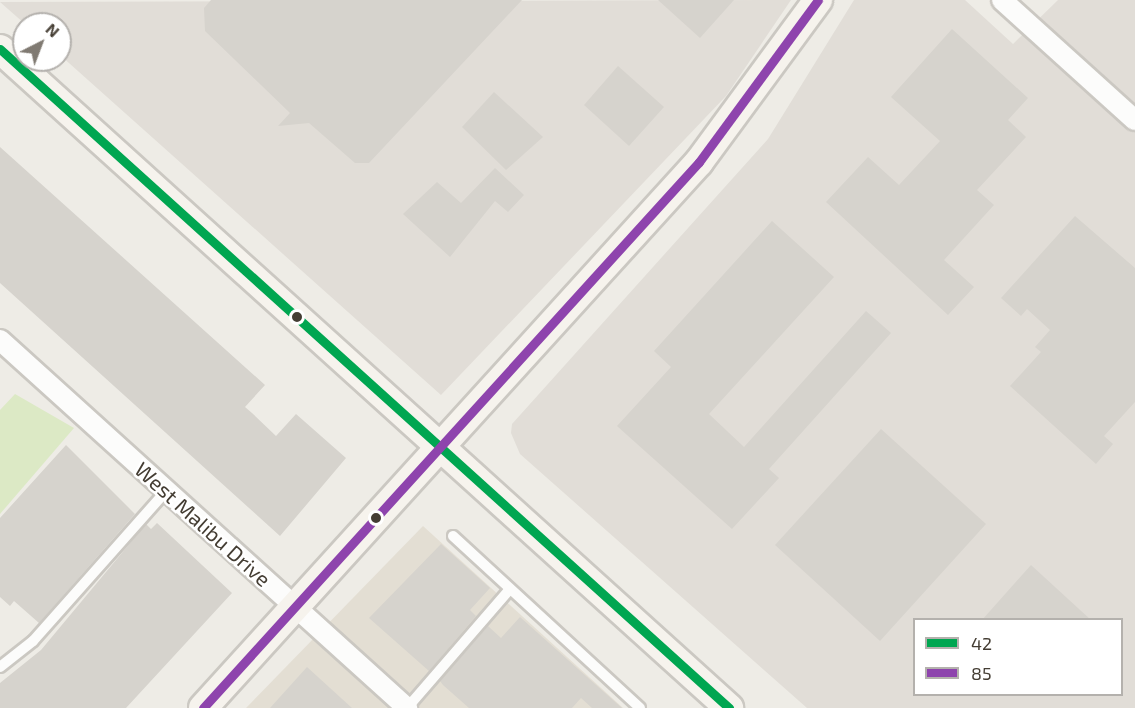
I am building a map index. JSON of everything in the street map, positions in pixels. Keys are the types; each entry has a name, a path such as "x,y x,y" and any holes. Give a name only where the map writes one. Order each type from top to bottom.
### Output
{"main road":[{"path":"203,708 699,162 818,0"},
{"path":"0,48 729,708"}],"street":[{"path":"1002,0 1135,120"},
{"name":"West Malibu Drive","path":"0,340 407,708"}],"lane":[{"path":"0,667 33,641 166,491"},
{"path":"453,536 640,708"},
{"path":"407,708 510,589"}],"shaded area":[{"path":"791,0 726,96 441,395 72,66 72,12 12,13 0,2"},
{"path":"854,0 965,0 1013,44 1058,0 1135,0 1135,708 807,708 520,454 511,433 512,424 768,139"},
{"path":"423,526 623,708 246,708"}],"green space":[{"path":"15,394 74,428 0,514 0,410"}],"building":[{"path":"211,0 522,0 369,163 355,163 309,123 278,126 290,113 205,31 204,8"},
{"path":"658,0 734,0 700,38"},
{"path":"952,29 1028,98 1008,120 1026,137 977,190 994,205 944,260 974,287 948,315 826,202 868,157 899,185 940,141 891,97"},
{"path":"618,66 664,107 629,146 584,105"},
{"path":"494,92 543,137 506,170 462,127"},
{"path":"0,147 265,385 245,407 276,436 296,414 346,458 280,536 0,283"},
{"path":"495,168 524,195 508,212 495,201 450,257 403,214 437,182 461,203"},
{"path":"1075,216 1135,268 1135,402 1104,436 1113,444 1096,464 1010,386 1041,352 1035,347 1050,330 1027,309 1021,316 1001,298"},
{"path":"772,221 834,277 709,414 744,447 866,311 891,333 769,469 779,478 732,529 617,426 671,367 654,351"},
{"path":"881,429 986,524 880,641 775,545"},
{"path":"66,445 135,514 39,623 14,601 10,606 0,597 0,518"},
{"path":"157,523 232,593 126,708 0,708 0,683 41,650 146,524 151,529"},
{"path":"441,544 490,588 470,610 476,616 429,671 369,618"},
{"path":"1031,565 1089,618 984,618"},
{"path":"520,617 622,708 592,708 581,698 572,708 469,708 443,685 440,681 488,626 501,638"},
{"path":"307,667 352,708 270,708"}],"transit line":[{"name":"85","path":"203,708 699,162 818,0"},
{"name":"42","path":"0,49 729,708"}]}
